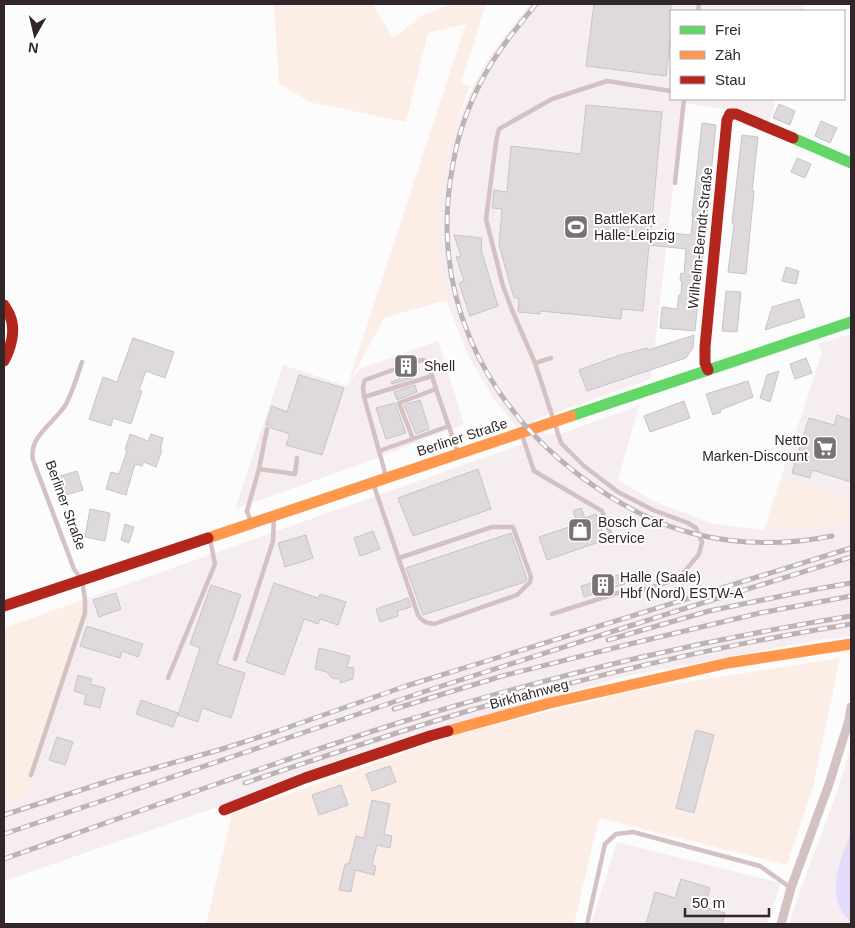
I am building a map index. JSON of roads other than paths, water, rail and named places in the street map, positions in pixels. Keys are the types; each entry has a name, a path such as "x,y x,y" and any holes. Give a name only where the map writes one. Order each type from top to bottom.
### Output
{"street":[{"name":"Wilhelm-Berndt-Straße","path":"708,370 705,363 704,347 727,120 730,114 736,114 851,163"},
{"path":"4,305 12,338 4,361"},
{"name":"Berliner Straße","path":"4,606 851,322"},
{"name":"Birkhahnweg","path":"224,810 305,778 430,736 550,703 728,662 851,644"},
{"path":"781,924 790,888 829,784 849,720 851,707"}],"lane":[{"path":"552,614 627,590 643,590 681,576 699,554 702,542 696,528 688,523 653,510 618,492 584,466 561,443 535,362 503,286 486,219 496,142 499,129 552,99 607,81 670,91"},
{"path":"675,184 684,100"},
{"path":"535,362 551,358"},
{"path":"386,477 364,397 363,387 365,380 415,362 426,361 459,454"},
{"name":"Berliner Straße","path":"30,775 85,613 82,580 74,569 32,453 34,443 59,415 66,403 82,362"},
{"path":"364,397 432,376"},
{"path":"413,439 399,403 436,389"},
{"path":"379,451 449,426"},
{"path":"251,524 247,511 259,469 267,429"},
{"path":"522,433 534,471 602,511 612,538"},
{"path":"259,469 295,474 297,458"},
{"path":"373,482 418,615 422,621 434,624 517,595 530,582 531,576 513,527 492,527 399,558"},
{"path":"235,659 273,541 274,516"},
{"path":"168,678 216,564 209,538"},
{"path":"586,924 605,844 616,834 633,832 760,866 790,888"}],"railway":[{"path":"536,4 500,50 472,100 458,142 447,210 449,255 456,298 470,338 490,377 515,413 545,446 593,486 649,518 695,534 746,542 798,541 832,536"},
{"path":"4,815 115,779 219,750 406,686 851,548"},
{"path":"4,834 426,691 851,557"},
{"path":"608,640 709,611 851,583"},
{"path":"394,709 502,676 634,643 760,613 851,596"},
{"path":"4,859 201,789 454,706 510,690 679,649 851,616"},
{"path":"245,783 440,719 563,685 706,651 851,624"}],"place":[{"name":"BattleKart Halle-Leipzig","path":"576,227"},
{"name":"Shell","path":"406,366"},
{"name":"Netto Marken-Discount","path":"825,448"},
{"name":"Bosch Car Service","path":"580,530"},
{"name":"Halle (Saale) Hbf (Nord) ESTW-A","path":"603,585"}]}
